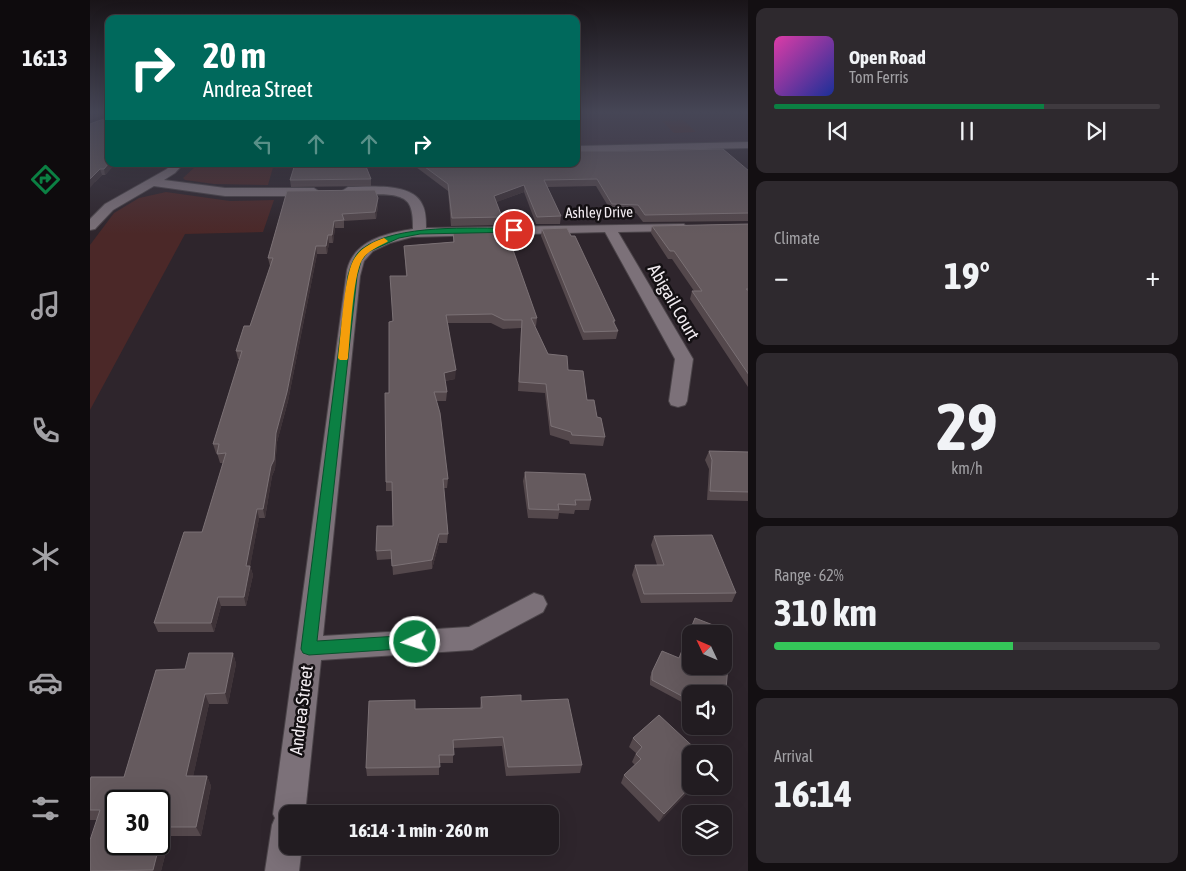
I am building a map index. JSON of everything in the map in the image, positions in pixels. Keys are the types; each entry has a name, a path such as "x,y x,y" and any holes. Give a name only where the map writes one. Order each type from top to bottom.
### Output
{"street":[{"path":"90,226 109,207 171,171 174,167"},
{"path":"153,182 225,192 381,191 402,194 411,198 416,205 420,232"},
{"name":"Ashley Drive","path":"420,232 689,227"},
{"name":"Abigail Court","path":"609,228 684,359 678,401"},
{"name":"Andrea Street","path":"290,805 353,276 357,261 365,251 397,236 420,232"},
{"path":"309,649 472,638 534,604"},
{"path":"282,871 284,855"}],"shaded area":[{"path":"195,167 273,167 268,185 214,184 185,180 183,178"},
{"path":"166,192 230,201 274,200 263,232 185,234 90,410 90,245 114,213 139,198"}],"building":[{"path":"90,153 105,153 106,167 100,169 90,179"},
{"path":"580,153 727,153 748,170 748,213 645,215 638,205 612,204 597,179 544,180 561,216 537,217 524,185 494,196 502,217 452,218 448,184 425,167 580,167"},
{"path":"294,167 366,167 371,179 290,180"},
{"path":"375,190 378,198 375,212 342,214 344,220 334,221 332,235 328,235 326,246 316,246 287,392 276,433 274,460 271,466 263,509 257,509 246,566 250,566 244,597 218,597 211,623 154,623 184,532 202,532 226,453 217,454 219,444 213,444 242,351 236,351 244,326 250,326 273,258 268,258 287,191"},
{"path":"748,224 748,289 746,289 748,290 748,374 692,291 702,291 674,251 670,251 652,226"},
{"path":"567,228 571,236 575,236 618,331 584,332 542,229"},
{"path":"506,230 537,318 531,318 548,354 567,356 568,370 583,371 587,400 594,400 597,417 601,418 605,437 572,435 571,432 551,426 546,384 519,382 522,320 504,320 492,314 446,315 456,370 444,373 447,392 434,392 440,413 448,479 443,479 448,534 439,534 432,560 392,566 391,550 376,551 377,526 393,526 392,482 386,482 385,393 389,393 389,322 393,321 390,276 407,276 404,246 454,242 453,231"},
{"path":"709,451 748,452 748,492 710,491 712,460"},
{"path":"525,472 585,474 591,500 575,500 576,505 558,504 559,510 529,509"},
{"path":"712,535 736,593 644,594 635,565 664,565 654,536"},
{"path":"695,618 713,625 692,625"},
{"path":"682,650 682,675 727,675 726,685 682,685 682,696 652,680 652,672 662,651 679,658"},
{"path":"189,653 233,653 225,693 205,694 186,776 207,776 196,827 170,827 170,790 105,790 105,855 157,855 153,870 90,871 90,840 100,810 90,810 91,777 124,777 156,670 185,669"},
{"path":"521,695 521,701 568,699 582,765 508,767 503,737 453,740 454,755 439,755 440,767 366,768 369,701 415,700 415,709 482,708 481,697"},
{"path":"659,715 691,745 682,745 682,795 664,814 624,775 641,759 636,754 642,747 633,738"}],"slow traffic":[{"path":"343,358 353,276 357,261 365,251 384,241"}],"route":[{"path":"415,642 309,649 353,276 357,261 365,251 378,243 397,236 420,232 514,230"}]}
